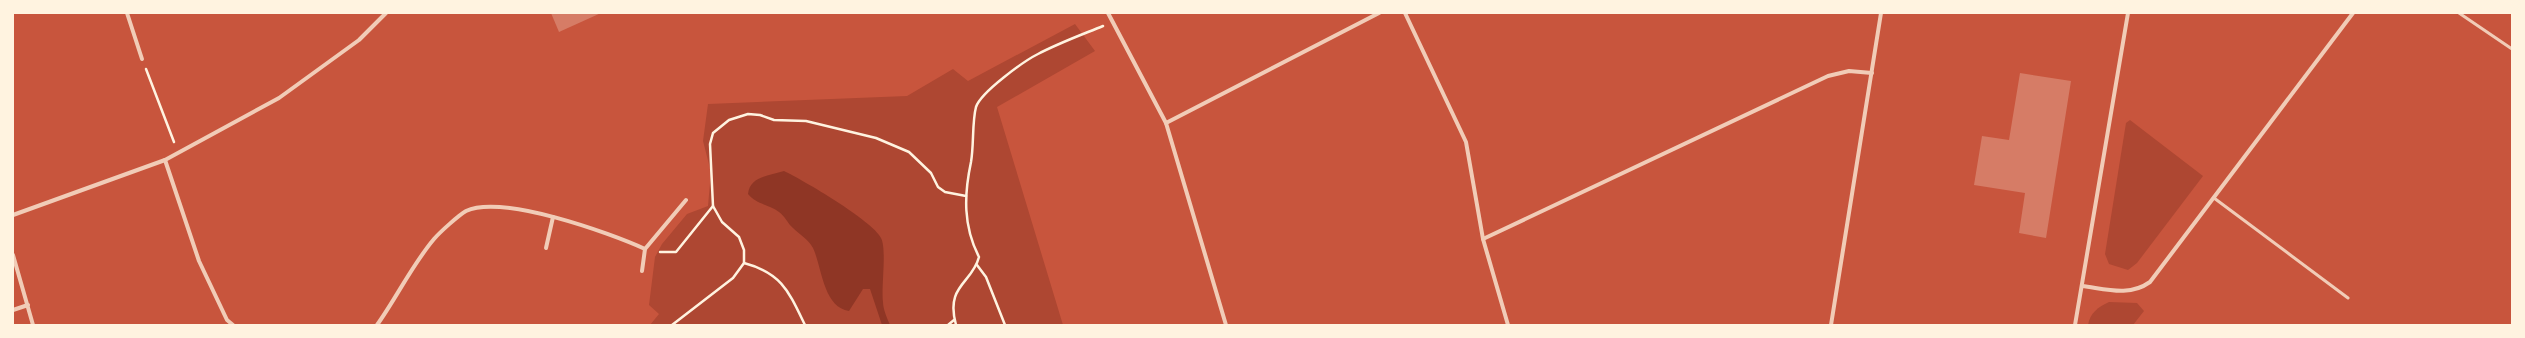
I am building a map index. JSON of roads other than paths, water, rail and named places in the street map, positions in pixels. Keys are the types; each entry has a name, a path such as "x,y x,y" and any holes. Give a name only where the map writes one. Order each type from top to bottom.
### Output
{"street":[{"path":"127,13 142,59"},
{"path":"13,215 165,160 279,98 359,40 386,13"},
{"path":"1108,13 1166,123 1226,325"},
{"path":"1166,123 1378,13"},
{"path":"1406,13 1466,142 1483,239 1508,325"},
{"path":"1831,325 1881,13"},
{"path":"2075,325 2128,13"},
{"path":"2082,286 2123,292 2139,290 2157,275 2353,13"},
{"path":"1483,239 1828,76 1845,71 1872,73"},
{"path":"165,160 199,261 227,320 233,325"},
{"path":"642,271 645,249 686,200"},
{"path":"384,325 378,323 434,238 466,211 494,206 553,218 601,231 645,249"},
{"path":"546,248 553,218"},
{"path":"13,254 33,325"},
{"path":"13,310 28,305"}],"lane":[{"path":"2459,13 2512,49"},
{"path":"2214,198 2348,298"}]}
